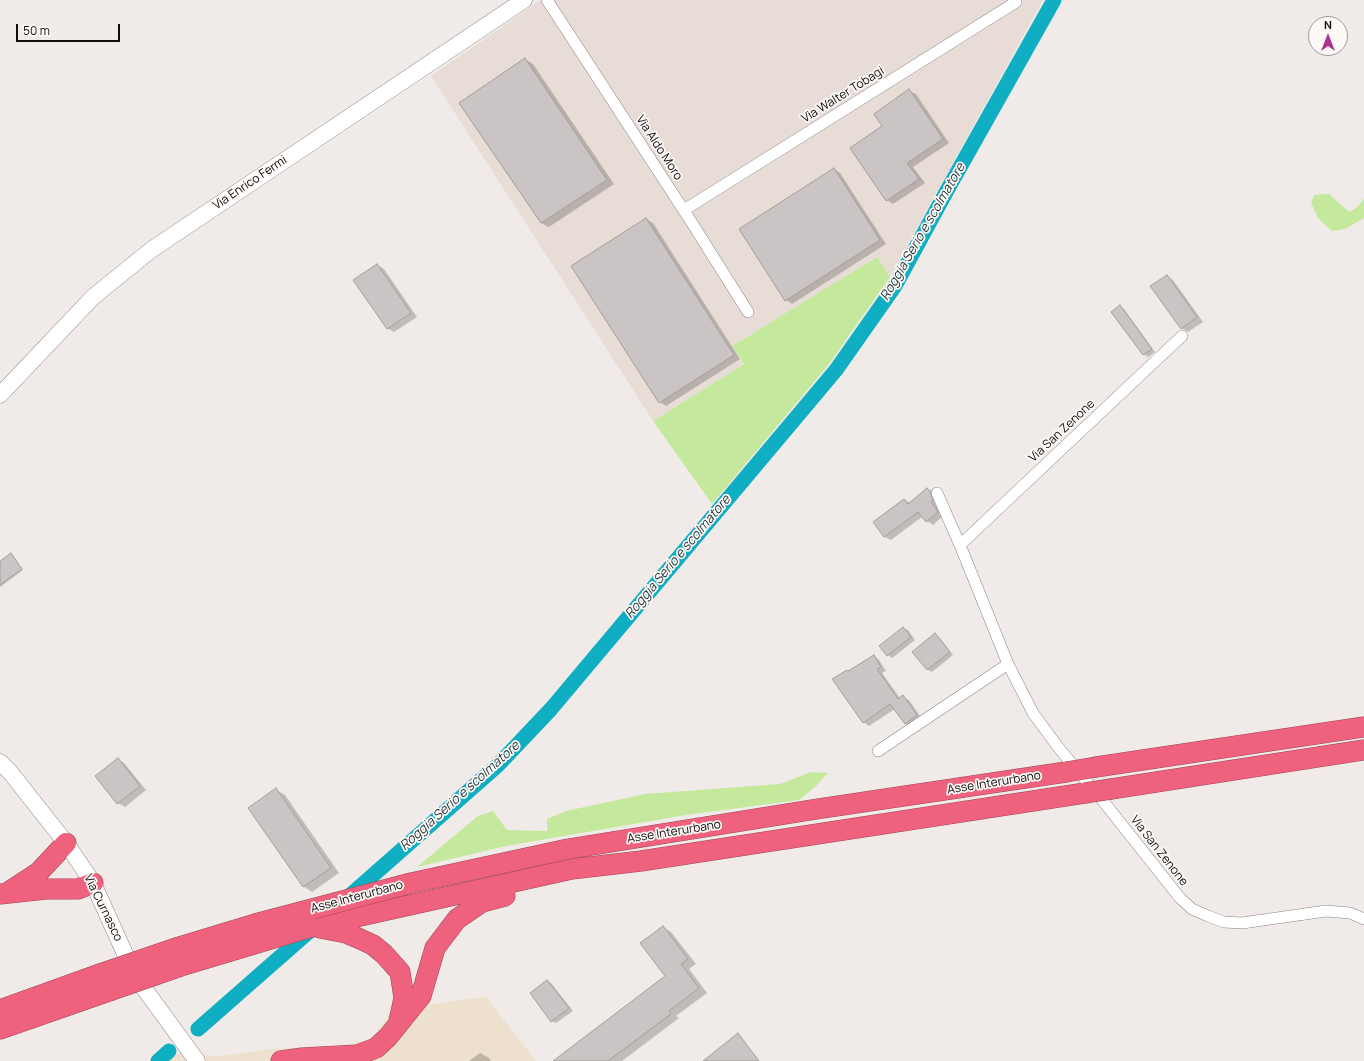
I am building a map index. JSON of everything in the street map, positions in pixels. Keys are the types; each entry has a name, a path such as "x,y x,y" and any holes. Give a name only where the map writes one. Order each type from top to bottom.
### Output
{"highway":[{"name":"Asse Interurbano","path":"0,1030 179,947 263,922 411,883 568,849 801,812 1364,727"},
{"name":"Asse Interurbano","path":"0,1010 104,983 181,966 312,927 572,869 640,861 1364,750"},
{"path":"4,893 39,872 66,843"},
{"path":"281,1061 302,1058 348,1056 367,1052 376,1048 388,1037 421,996 435,948 457,919 482,902 514,893 572,869"},
{"path":"4,893 46,889 78,889 93,883"},
{"path":"312,927 346,933 373,945 384,954 400,972 404,998 398,1023"}],"street":[{"name":"Via Enrico Fermi","path":"0,395 92,297 151,250 524,0"},
{"name":"Via Aldo Moro","path":"547,0 684,210 748,312"},
{"name":"Via Walter Tobagi","path":"684,210 1015,1"},
{"name":"Via San Zenone","path":"960,545 1182,336"},
{"name":"Via San Zenone","path":"937,493 960,545 1008,664 1033,713 1180,898 1192,909 1224,922 1242,923 1326,911 1350,913 1364,918"},
{"path":"878,751 1008,664"},
{"name":"Via Curnasco","path":"0,762 10,772 66,843 93,883 135,976 197,1061"}],"shaded area":[{"path":"541,0 1043,0 890,277 877,257 732,346 744,364 653,421 431,76"},
{"path":"486,997 536,1061 168,1061 176,1054 223,1056 269,1049 339,1046 372,1039 393,1009"}],"green space":[{"path":"1329,194 1349,212 1356,208 1364,199 1364,218 1345,229 1332,231 1318,218 1311,203 1314,195"},
{"path":"877,257 890,277 829,364 712,504 653,421 744,364 732,346"},
{"path":"811,772 828,773 816,786 799,800 686,815 506,846 417,867 478,816 493,811 507,830 547,831 547,819 566,811 645,794 780,784"}],"building":[{"path":"525,58 607,180 541,223 459,103"},
{"path":"909,89 943,139 907,163 919,179 886,201 850,148 882,126 874,114"},
{"path":"834,168 880,240 785,301 739,229"},
{"path":"646,218 734,355 659,403 571,266"},
{"path":"377,264 411,313 387,329 353,280"},
{"path":"1167,275 1197,317 1181,329 1150,286"},
{"path":"1120,305 1152,349 1143,355 1111,312"},
{"path":"927,488 930,491 933,500 931,502 938,512 926,522 918,512 884,537 873,522 904,499 908,504"},
{"path":"11,553 22,569 0,585 0,561"},
{"path":"903,627 911,637 887,656 879,646"},
{"path":"935,633 950,652 927,670 912,652"},
{"path":"874,655 881,667 877,669 898,699 903,695 917,715 905,724 890,704 863,723 832,679"},
{"path":"118,758 140,786 117,804 95,776"},
{"path":"276,788 331,868 303,887 248,808"},
{"path":"663,926 688,959 681,964 699,988 669,1011 671,1014 608,1061 553,1061 665,976 640,943"},
{"path":"547,980 569,1008 551,1022 530,993"},
{"path":"738,1033 759,1061 703,1061"}],"waterway":[{"name":"Roggia Serio e scolmatore","path":"346,899 498,765 551,709 836,370 895,286 1054,0"},
{"name":"Roggia Serio e scolmatore","path":"198,1029 313,928"},
{"name":"Roggia Serio e scolmatore","path":"158,1061 169,1051"}]}
